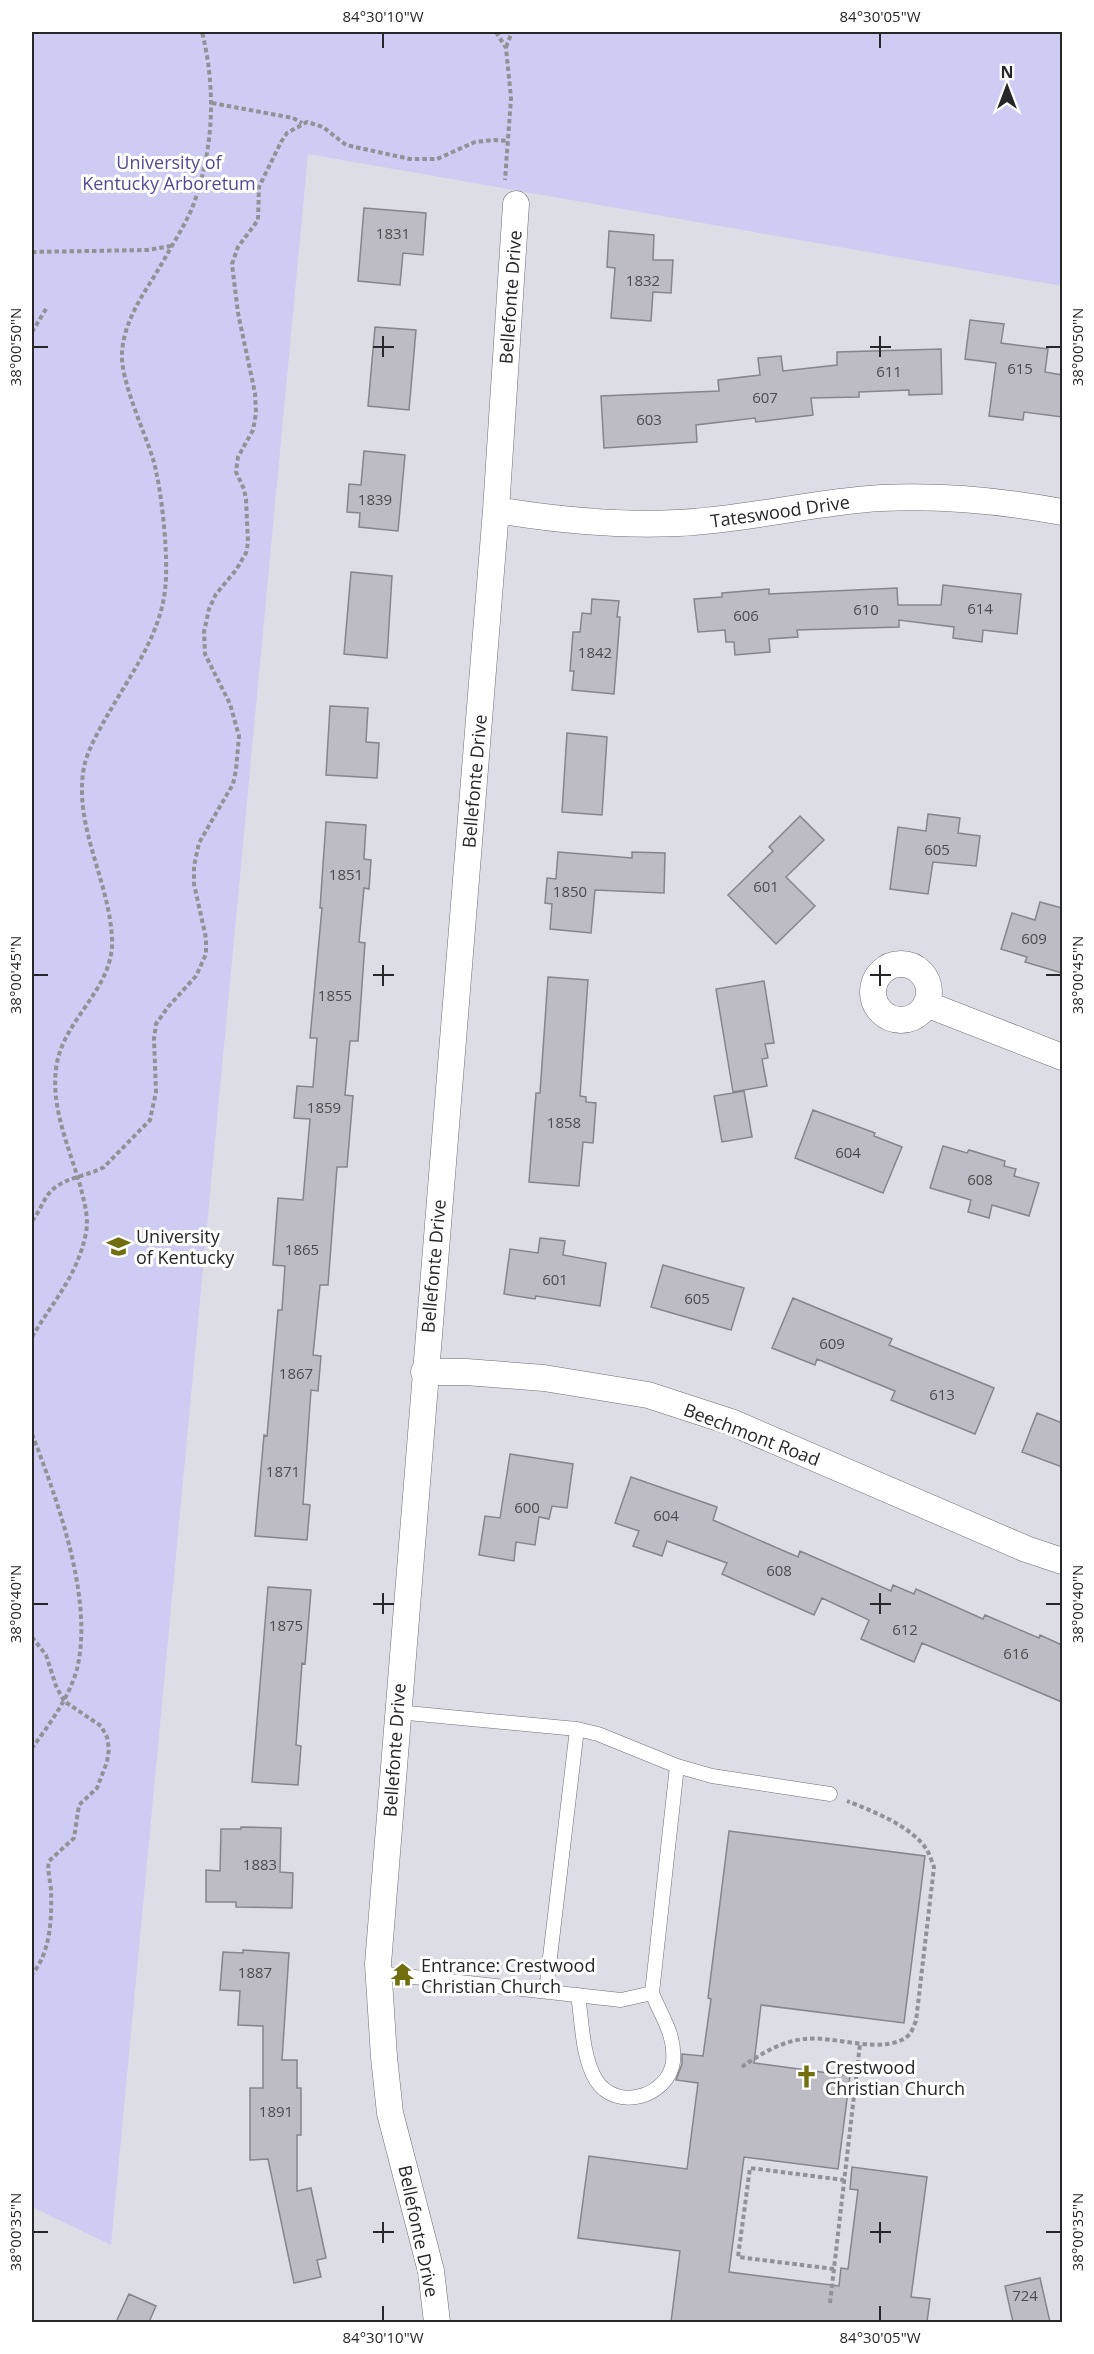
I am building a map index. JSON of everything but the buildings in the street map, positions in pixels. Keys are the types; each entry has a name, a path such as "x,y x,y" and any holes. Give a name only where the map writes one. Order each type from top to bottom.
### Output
{"street":[{"name":"Bellefonte Drive","path":"437,2322 426,2251 390,2113 378,1973 424,1372 496,510 516,204"},
{"name":"Tateswood Drive","path":"496,510 535,517 600,522 676,523 721,520 846,501 929,497 1029,506 1062,512"},
{"path":"926,1004 1062,1057"},
{"name":"Beechmont Road","path":"424,1372 466,1372 544,1378 648,1395 731,1422 1026,1549 1062,1561"}],"lane":[{"path":"397,1712 577,1729 598,1734 676,1766 712,1776 830,1794"},
{"path":"546,1991 577,1729"},
{"path":"578,1995 588,2060 597,2082 616,2097 638,2098 659,2087 667,2079 673,2064 672,2039 668,2024 652,1993 676,1766"},
{"path":"378,1973 621,2000 652,1993"}],"path":[{"path":"32,1337 74,1271 87,1229 86,1208 57,1104 54,1082 61,1046 95,994 105,974 113,942 109,909 86,819 82,785 84,767 99,730 146,648 165,591 162,511 154,463 127,380 122,357 124,332 143,291 172,246 194,202 209,136 212,102 208,59 202,32"},
{"path":"496,32 506,48"},
{"path":"512,32 506,48 511,98 504,197 516,204"},
{"path":"212,102 319,125 346,145 410,159 437,159 475,142 508,141"},
{"path":"32,1221 53,1189 66,1181 104,1167 150,1120 156,1092 154,1039 156,1024 196,976 205,961 206,938 194,884 194,866 199,843 232,784 236,770 239,736 230,704 205,654 204,632 209,609 216,594 243,560 248,543 244,489 236,472 238,457 253,430 256,403 238,312 232,264 238,247 258,220 259,187 271,162 287,133 303,123"},
{"path":"32,252 147,250 172,246"},
{"path":"32,332 46,309"},
{"path":"32,1434 57,1497 80,1609 81,1641 78,1661 64,1701 32,1748"},
{"path":"32,1637 46,1655 56,1686 64,1701 101,1726 107,1737 109,1749 97,1788 79,1805 74,1838 49,1861 51,1892 49,1935 40,1962 32,1974"},
{"path":"742,2067 758,2056 784,2044 805,2039 830,2039 878,2046 910,2034 916,2021 934,1867 927,1849 906,1830 873,1812 830,1794"},
{"path":"830,2303 860,2044"},
{"path":"834,2269 738,2257 750,2168 844,2180"}],"green space":[{"name":"University of Kentucky Arboretum","path":"32,32 1062,32 1062,286 308,154 111,2245 32,2207"}],"place":[{"name":"University of Kentucky","path":"118,1246"},
{"name":"Entrance: Crestwood Christian Church","path":"403,1975"},
{"name":"Crestwood Christian Church","path":"807,2077"}]}
